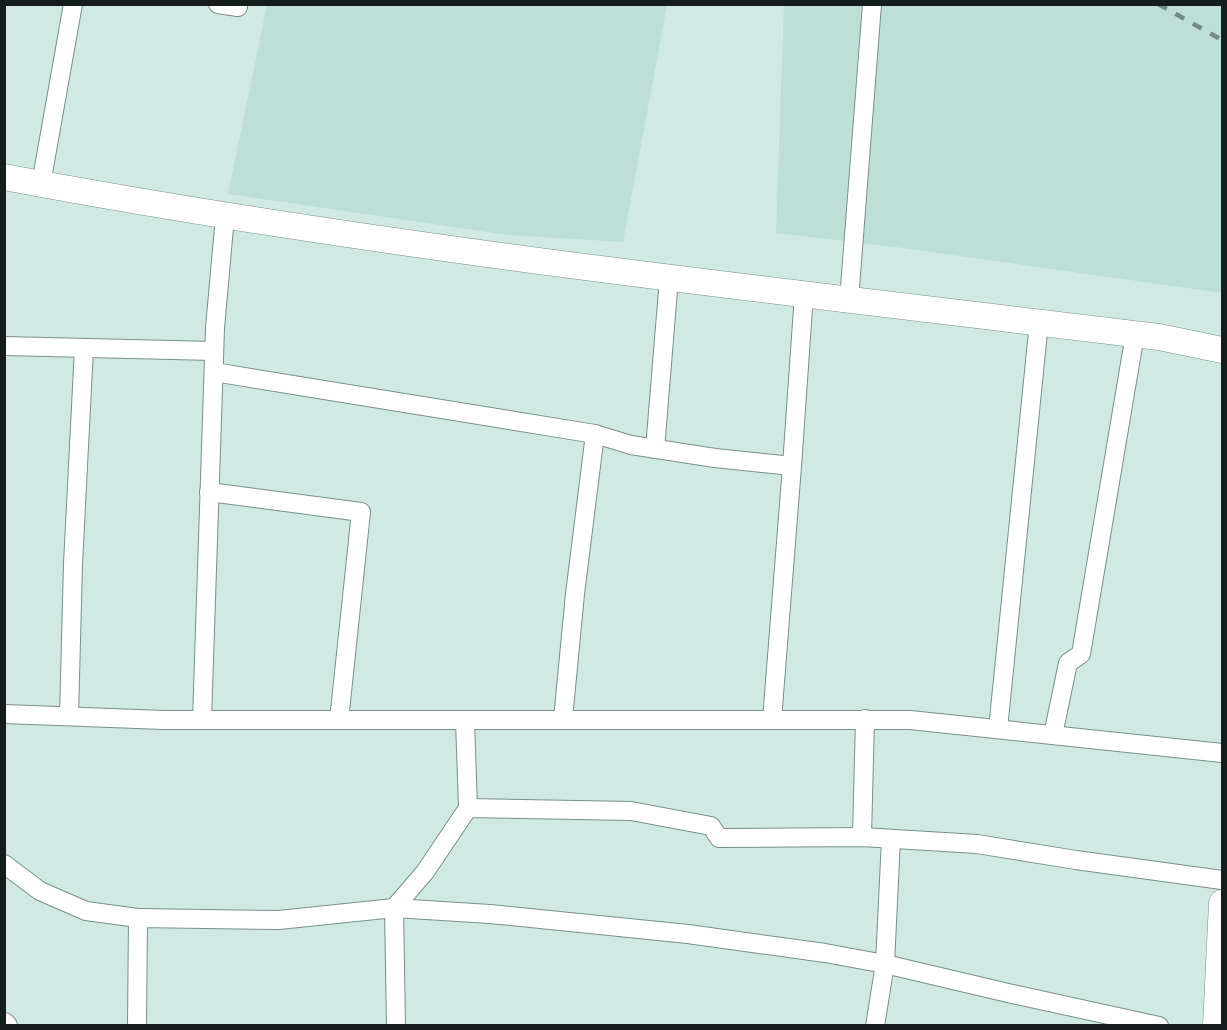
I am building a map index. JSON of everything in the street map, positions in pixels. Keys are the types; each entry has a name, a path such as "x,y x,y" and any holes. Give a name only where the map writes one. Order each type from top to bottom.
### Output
{"main road":[{"path":"4,177 225,216 669,278 1159,337 1222,350"},
{"path":"1216,1026 1222,903"}],"street":[{"path":"41,184 73,4"},
{"path":"218,4 238,7"},
{"path":"849,300 872,4"},
{"path":"202,720 214,351 225,216"},
{"path":"655,449 669,278"},
{"path":"772,720 804,294"},
{"path":"998,729 1039,322"},
{"path":"1053,735 1068,663 1081,654 1135,334"},
{"path":"4,346 214,351"},
{"path":"69,716 73,564 84,348"},
{"path":"214,372 595,434 655,449 792,466"},
{"path":"563,719 575,594 595,434"},
{"path":"209,492 361,512 339,720"},
{"path":"4,714 202,720 909,720 1222,753"},
{"path":"862,837 865,719"},
{"path":"396,1026 394,908 425,872 468,808 465,720"},
{"path":"468,808 631,811 711,826 719,838 862,837 977,844 1222,880"},
{"path":"875,1026 885,964 891,839"},
{"path":"4,864 40,891 86,911 138,918 279,920 394,908 490,914 688,934 885,964 1159,1026"},
{"path":"137,1026 138,918"}],"shaded area":[{"path":"267,5 667,5 623,242 508,235 228,194"},
{"path":"784,5 1222,5 1222,293 903,248 776,233"}],"railway":[{"path":"1158,4 1222,40"}]}
